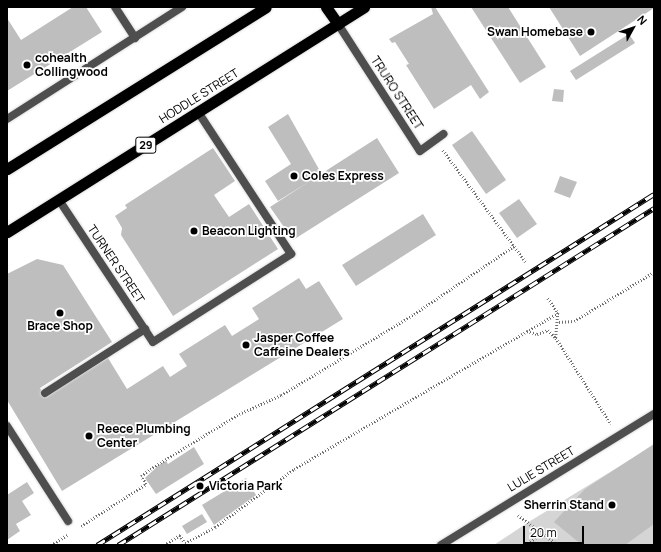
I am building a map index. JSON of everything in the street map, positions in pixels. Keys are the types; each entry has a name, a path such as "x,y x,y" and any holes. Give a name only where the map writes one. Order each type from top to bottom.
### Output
{"highway":[{"path":"7,169 266,7"},
{"path":"326,7 338,24"},
{"name":"HODDLE STREET","path":"7,232 364,7"}],"street":[{"path":"114,7 134,38"},
{"path":"7,119 182,7"},
{"name":"TRURO STREET","path":"338,24 420,151 443,134"},
{"name":"TURNER STREET","path":"59,200 153,342 291,254 198,112"},
{"path":"45,393 145,329"},
{"name":"LULIE STREET","path":"441,545 505,504 654,414"},
{"path":"7,426 68,521"}],"path":[{"path":"451,158 500,232 514,246 526,262"},
{"path":"76,529 146,484 141,476 159,464 239,414 281,395 414,314 514,246"},
{"path":"559,322 574,321 654,272"},
{"path":"548,298 558,313 559,322 556,338"},
{"path":"164,545 180,535 185,543 219,523 294,469 558,313"},
{"path":"526,331 537,334 548,330 556,338 619,436"},
{"path":"505,504 558,545"},
{"path":"524,545 542,532"},
{"path":"51,545 70,533"}],"shaded area":[{"name":"Sherrin Stand","path":"654,445 654,545 494,545 527,523"}],"building":[{"name":"cohealth Collingwood","path":"73,7 86,7 102,32 7,91 7,18 21,40"},
{"path":"431,7 435,7 489,92 480,99 471,85 434,109 406,65 409,64 395,42 392,43 389,39 433,14"},
{"path":"471,7 508,7 546,67 520,83"},
{"name":"Swan Homebase","path":"549,7 654,7 654,8 580,56"},
{"path":"629,34 635,43 576,80 570,71"},
{"path":"554,89 564,90 563,102 552,101"},
{"path":"288,114 320,171 324,172 377,138 399,173 293,240 270,207 310,181 278,201 265,181 291,164 268,127"},
{"path":"472,131 506,180 486,194 452,145"},
{"name":"Beacon Lighting","path":"213,148 235,181 214,195 229,217 249,204 278,249 173,316 121,235 122,228 115,216 127,208 125,205"},
{"path":"560,176 577,182 570,198 554,192"},
{"path":"519,199 537,224 517,238 499,213"},
{"path":"423,214 436,235 356,286 342,265"},
{"path":"37,259 63,265 112,342 40,388 45,397 108,358 127,389 163,366 170,377 187,366 179,354 225,325 232,336 259,319 252,308 299,278 306,289 319,281 343,319 62,491 7,400 7,274"},
{"name":"Sherrin Stand","path":"654,444 654,524 625,545 582,545 554,522 585,489"},
{"path":"194,447 204,464 156,494 145,478 159,465 166,461 168,464"},
{"path":"246,478 256,495 214,525 202,505"},
{"path":"27,482 34,493 22,501 31,515 16,524 20,531 7,540 7,495"},
{"path":"202,514 207,522 187,534 182,526"}],"railway":[{"path":"97,545 654,194"},
{"path":"118,545 654,208"}],"place":[{"name":"Swan Homebase","path":"591,32"},
{"name":"cohealth Collingwood","path":"27,65"},
{"name":"Coles Express","path":"294,176"},
{"name":"Beacon Lighting","path":"194,231"},
{"name":"Brace Shop","path":"60,313"},
{"name":"Jasper Coffee Caffeine Dealers","path":"246,345"},
{"name":"Reece Plumbing Center","path":"89,436"},
{"name":"Victoria Park","path":"200,486"},
{"name":"Sherrin Stand","path":"612,505"}]}
